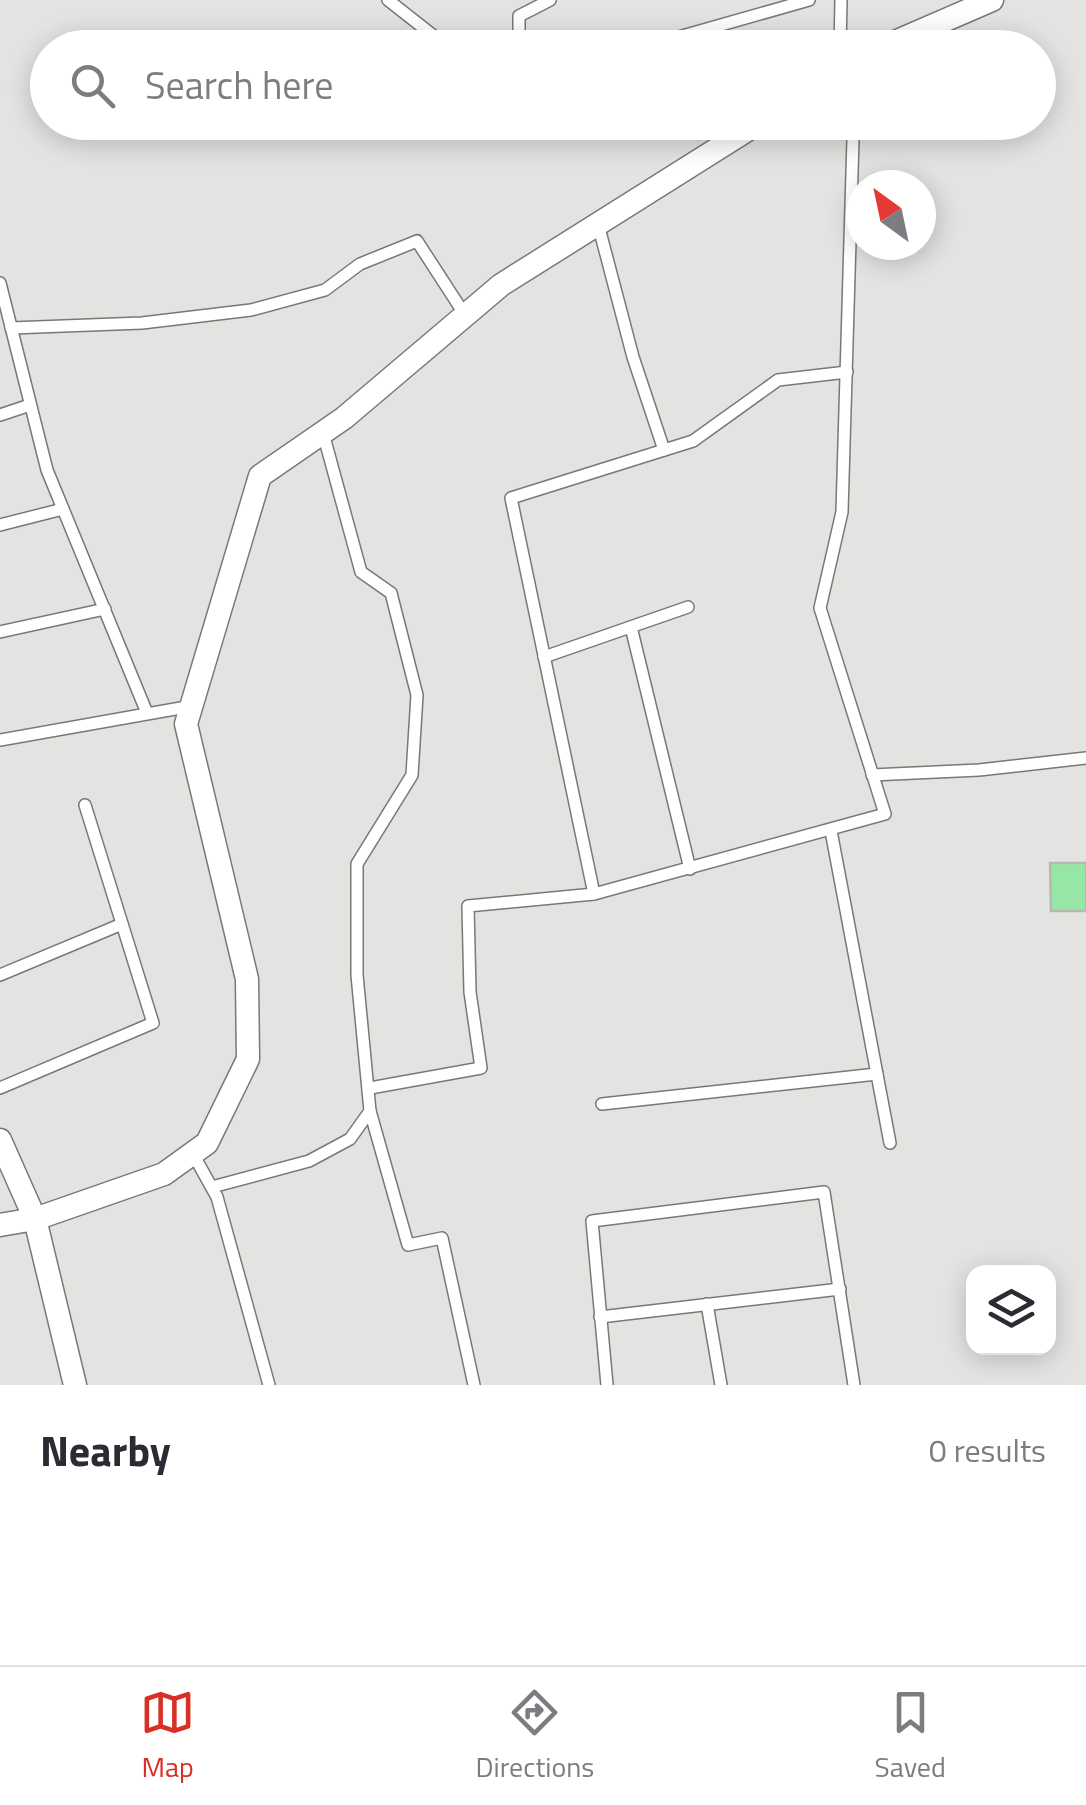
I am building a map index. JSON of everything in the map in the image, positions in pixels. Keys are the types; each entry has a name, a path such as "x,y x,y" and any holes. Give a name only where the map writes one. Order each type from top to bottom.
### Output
{"street":[{"path":"923,30 992,0"},
{"path":"0,1225 36,1219 164,1174 207,1142 248,1059 247,978 186,724 260,476 323,433 501,285 731,140"},
{"path":"0,1140 36,1219 76,1385"}],"lane":[{"path":"388,0 426,30"},
{"path":"519,30 519,16 550,0"},
{"path":"703,30 808,0"},
{"path":"840,30 841,0"},
{"path":"370,1088 480,1068 470,992 468,906 594,894 885,814 820,608 842,512 853,140"},
{"path":"598,224 633,358 664,450"},
{"path":"11,328 142,323 251,310 325,290 360,264 417,241 465,316"},
{"path":"0,283 47,470 148,714"},
{"path":"594,894 511,498 694,441 778,380 847,372"},
{"path":"0,415 30,405"},
{"path":"323,433 361,572 391,593 418,694 412,775 357,864 357,975 370,1111 408,1245 442,1238 474,1385"},
{"path":"0,525 63,509"},
{"path":"544,657 688,607"},
{"path":"0,632 105,609"},
{"path":"631,626 690,869"},
{"path":"0,740 192,706"},
{"path":"872,774 979,770 1086,758"},
{"path":"0,1088 153,1024 85,806"},
{"path":"831,831 890,1143"},
{"path":"0,975 122,924"},
{"path":"602,1104 877,1074"},
{"path":"212,1187 309,1161 350,1139 370,1111"},
{"path":"193,1154 217,1197 269,1385"},
{"path":"607,1385 592,1221 824,1192 854,1385"},
{"path":"600,1317 840,1289"},
{"path":"707,1304 721,1385"}],"building":[{"path":"1050,863 1086,863 1086,911 1051,911"}]}
